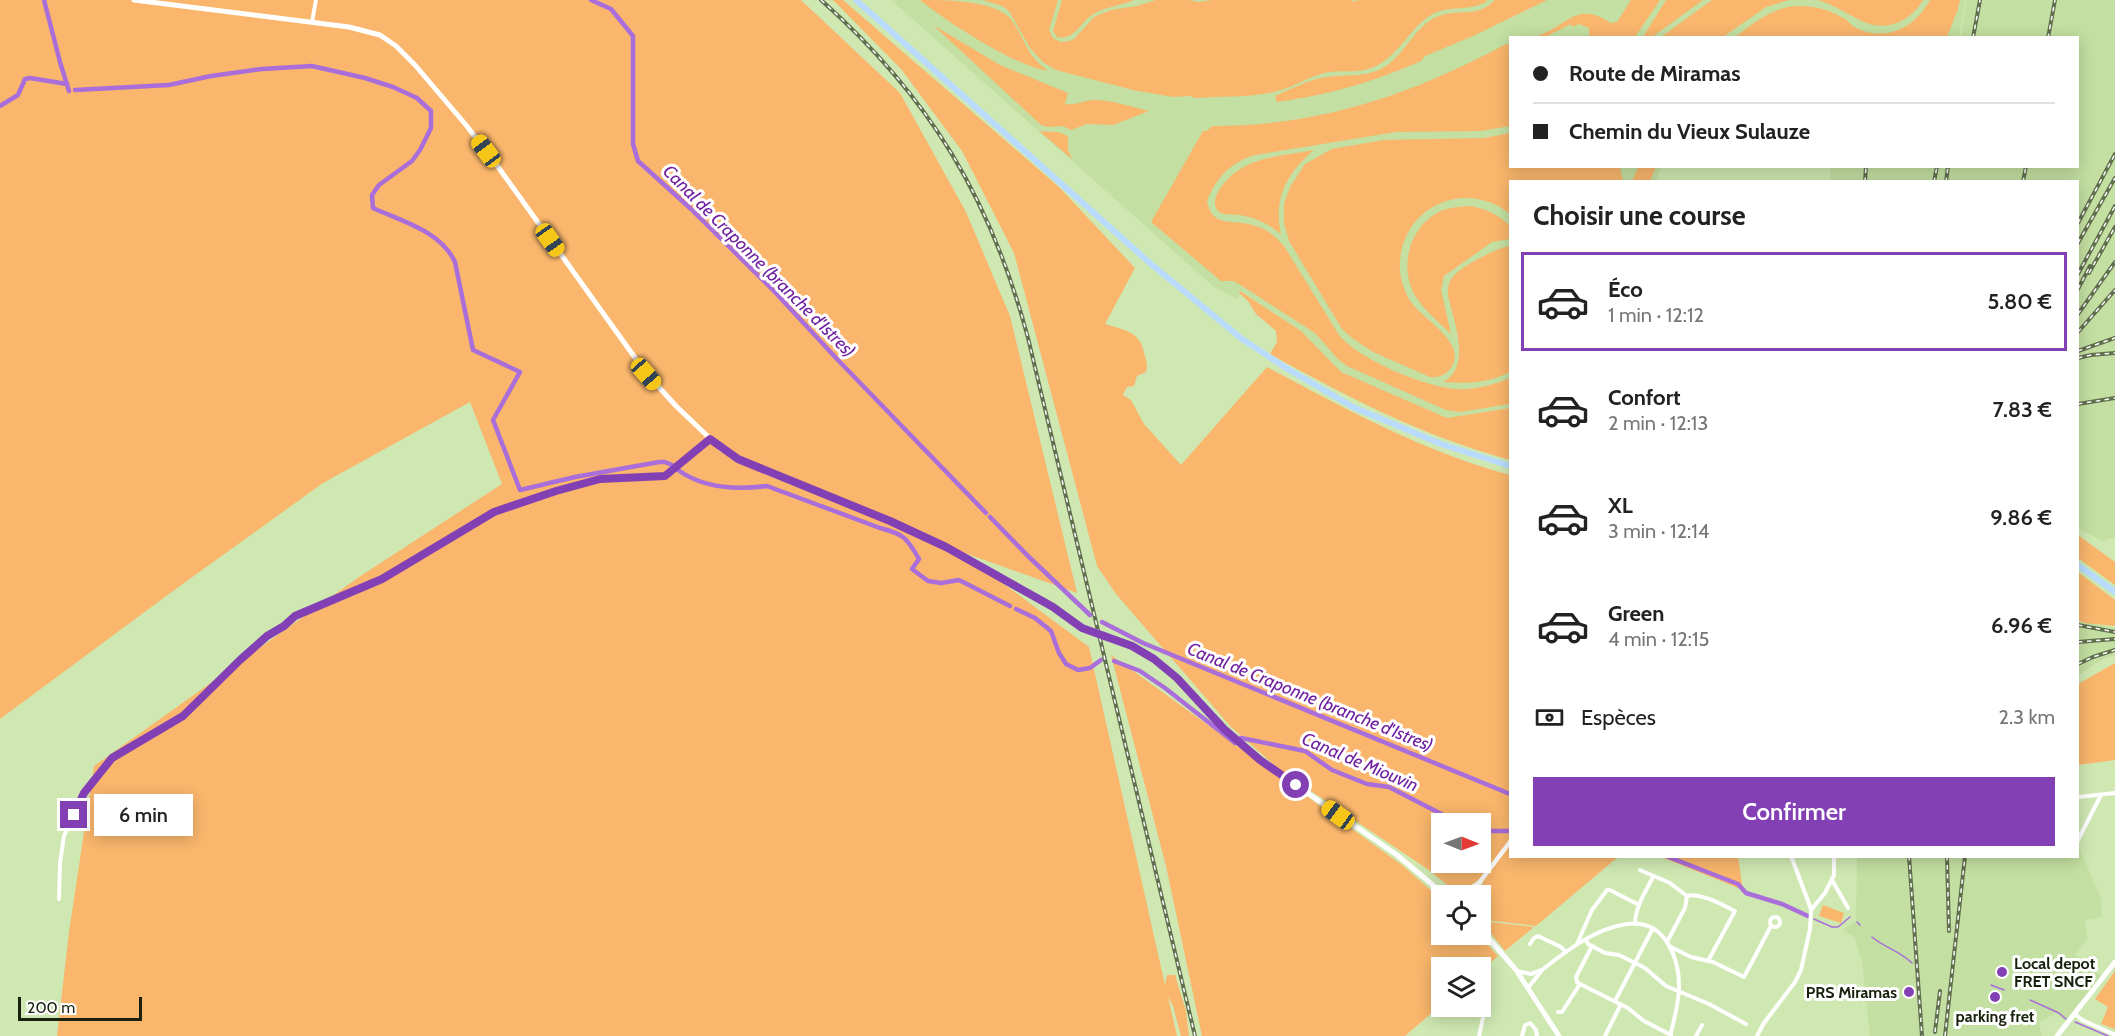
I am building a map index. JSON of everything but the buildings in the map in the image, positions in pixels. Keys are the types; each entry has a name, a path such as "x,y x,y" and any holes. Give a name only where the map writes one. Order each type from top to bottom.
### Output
{"main road":[{"path":"134,0 349,27 380,35 396,46 415,65 466,124 646,374 710,439 738,459 890,521 946,547 1053,607 1082,628 1132,646 1154,659 1177,678 1224,729 1260,760 1397,855 1433,885"},
{"path":"856,0 1151,264 1242,339 1314,386 1363,411 1441,444 1509,466"},
{"path":"2079,566 2115,592"},
{"path":"1491,941 1516,970 1559,1036"},
{"path":"2057,1036 2115,962"}],"street":[{"path":"312,22 316,0"},
{"path":"58,899 64,836 84,793 112,758 183,716 240,660 267,636 295,616 382,579 494,512 600,479 665,476 710,439"},
{"path":"2079,797 2115,793"},
{"path":"2079,840 2101,795"},
{"path":"1475,885 1509,843"},
{"path":"1756,1036 1795,982 1801,970 1810,929 1811,910 1792,858"},
{"path":"1811,910 1832,880 1834,858"},
{"path":"1640,870 1670,883 1687,896"},
{"path":"1635,924 1635,916 1653,877"},
{"path":"1832,880 1837,885 1848,908"},
{"path":"1576,945 1592,910 1607,890 1640,905"},
{"path":"1687,896 1694,894 1735,911 1729,926 1721,933 1708,961"},
{"path":"1668,944 1685,908 1687,896"},
{"path":"1523,982 1576,945 1610,928 1635,924 1653,928 1668,944 1677,968 1679,992 1671,1035 1644,1021 1622,1004 1577,982 1576,977 1592,946"},
{"path":"1668,944 1691,957 1708,961 1744,977 1772,926"},
{"path":"1615,1001 1653,928"},
{"path":"1530,944 1538,936 1561,947 1566,952"},
{"path":"1586,940 1605,953 1618,955 1651,972 1660,983 1709,1004 1746,1024"},
{"path":"1516,970 1532,974"},
{"path":"1528,988 1542,970"},
{"path":"1558,1012 1566,1008 1580,984"},
{"path":"1605,1036 1622,1004"},
{"path":"2074,1014 2115,1035"},
{"path":"1479,1036 1483,1017"},
{"path":"1522,1036 1525,1025 1530,1023 1536,1030 1537,1036"},
{"path":"1696,1036 1701,1025"}],"shaded area":[{"path":"0,0 801,0 900,93 966,212 1010,316 1077,593 959,551 1089,647 1165,985 1167,975 1175,975 1186,1011 1189,1036 1181,1036 1173,1006 1168,997 1177,1036 57,1036 69,932 94,766 359,577 502,484 470,402 323,483 0,719"},
{"path":"831,0 843,0 1059,187 1135,268 1105,324 1130,332 1139,340 1146,362 1146,372 1137,376 1134,386 1127,387 1123,395 1131,400 1144,424 1181,465 1267,367 1355,414 1416,442 1509,475 1509,858 1617,858 1536,926 1491,921 1491,885 1482,885 1484,879 1482,877 1472,885 1448,885 1432,873 1491,873 1491,813 1431,813 1431,872 1281,771 1231,727 1116,594 1097,566 1014,253 962,151 901,69"},
{"path":"891,0 1965,0 1959,36 1509,36 1509,168 1661,168 1656,180 1509,180 1509,408 1447,418 1340,372 1301,331 1241,291 1237,299 1214,287"},
{"path":"920,0 968,2 1002,12 1010,18 1034,58 1048,71 1000,52 947,20"},
{"path":"983,0 1058,0 1049,30 1053,38 1060,42 1074,39 1094,17 1111,10 1156,0 1198,2 1212,0 1353,0 1351,2 1360,0 1488,0 1475,6 1445,10 1431,15 1386,60 1372,68 1322,73 1271,93 1195,98 1173,97 1133,90 1056,70 1043,62 1030,48 1009,11 1002,6"},
{"path":"1062,0 1134,0 1097,12 1072,34 1063,38 1057,37 1053,31"},
{"path":"1495,0 1547,0 1385,76 1350,87 1277,102 1275,96 1314,80 1334,76 1361,75 1381,69 1397,57 1430,20 1447,14 1475,11 1488,6"},
{"path":"1631,0 1660,0 1636,36 1589,36 1589,28 1579,24 1572,27 1571,24 1547,36 1537,36 1580,14 1589,14 1611,23 1617,22"},
{"path":"1666,0 1703,0 1653,36 1644,36"},
{"path":"1712,0 1789,0 1766,7 1724,36 1662,36"},
{"path":"1817,0 1923,0 1913,13 1903,20 1888,25 1877,25 1857,19"},
{"path":"1930,0 1960,0 1947,36 1736,36 1757,21 1782,8 1791,6 1813,7 1830,11 1856,28 1878,33 1899,30 1924,10"},
{"path":"1966,0 2115,0 2115,537 2102,541 2079,529 2079,180 1830,180 1831,168 2079,168 2079,36 1961,36"},
{"path":"933,25 1000,65 1068,93 1065,104 1097,100 1149,111 1113,125 1087,124 1071,130 1063,126 1041,125"},
{"path":"1506,44 1509,45 1509,126 1481,131 1396,132 1255,155 1246,158 1225,172 1207,201 1213,215 1218,219 1257,226 1277,239 1284,246 1339,335 1361,353 1393,370 1443,387 1477,388 1509,378 1509,404 1460,412 1446,410 1347,366 1315,333 1239,284 1233,281 1221,281 1151,222 1203,131 1207,131 1212,126 1252,125 1327,114 1400,92 1471,62"},
{"path":"1039,131 1058,132 1068,137 1068,150 1072,159"},
{"path":"1509,133 1509,168 1620,168 1623,180 1509,180 1509,213 1492,203 1472,198 1453,199 1436,205 1421,216 1409,231 1402,249 1400,271 1410,301 1449,341 1454,350 1455,360 1444,374 1430,377 1373,352 1342,329 1289,241 1284,223 1284,204 1290,187 1305,164 1332,149 1384,140 1484,138"},
{"path":"1314,150 1296,168 1284,187 1279,209 1281,234 1257,220 1240,215 1223,214 1216,209 1217,194 1235,172 1272,157"},
{"path":"1638,168 1656,168 1650,180 1632,180"},
{"path":"1470,206 1492,213 1509,225 1509,239 1492,242 1444,276 1441,290 1451,334 1416,297 1408,274 1407,261 1414,238 1420,228 1439,212"},
{"path":"1509,246 1509,372 1478,382 1443,382 1452,375 1459,354 1457,330 1448,295 1450,281 1471,263"},
{"path":"1240,291 1301,331 1341,372 1447,418 1509,408 1509,460 1447,440 1387,415 1270,354 1277,342 1276,331 1256,314 1248,301 1239,293"},
{"path":"2079,536 2115,562 2115,585 2079,559"},
{"path":"2079,573 2115,600 2115,626 2079,620"},
{"path":"2079,621 2115,628 2115,655 2103,659 2079,675"},
{"path":"1111,655 1402,865 1431,890 1431,945 1488,945 1498,956 1491,962 1491,957 1431,957 1431,1014 1405,1036 1202,1036 1166,866"},
{"path":"2115,663 2115,760 2079,765 2079,683"},
{"path":"2079,847 2102,901 2102,917 2085,920 2087,939 2075,955 2101,976 2065,1021 2055,1013 2039,1023 2042,1036 1870,1036 1862,961 1854,937 1843,930 1856,921 1857,858 2079,858"},
{"path":"1663,858 1738,858 1743,890"},
{"path":"1823,905 1844,913 1841,923 1819,916"},
{"path":"1491,922 1534,927 1505,951 1491,934"},
{"path":"2115,971 2115,1029 2101,1024 2108,1007 2095,999"}],"waterway":[{"name":"Canal de Miouvin","path":"44,0 69,91"},
{"name":"Canal de Craponne (branche d'Istres)","path":"591,0 611,9 633,36 633,144 638,161 691,209 774,291 986,513"},
{"path":"75,90 169,85 262,69 312,66 365,78 417,98 431,111 431,128 412,161 379,185 372,195 373,208 419,228 449,251 455,262 473,350 520,372 493,420 520,490 575,477 659,462 672,465"},
{"path":"0,106 18,95 25,79 67,84"},
{"name":"Canal de Miouvin","path":"678,470 709,484 744,488 767,486 895,532 908,542 919,559 912,569 928,581 941,583 959,580 1010,606"},
{"name":"Canal de Craponne (branche d'Istres)","path":"990,517 1090,615"},
{"name":"Canal de Miouvin","path":"1016,609 1035,618 1051,631 1059,653 1066,664 1078,670 1090,668 1101,660"},
{"name":"Canal de Craponne (branche d'Istres)","path":"1102,622 1143,643 1509,794"},
{"name":"Canal de Miouvin","path":"1114,661 1140,671 1235,743"},
{"name":"Canal de Miouvin","path":"1241,738 1305,751 1332,770 1367,784 1389,787 1439,813"},
{"name":"Canal de Miouvin","path":"1491,831 1509,831"},
{"name":"Canal de Craponne (branche d'Istres)","path":"1671,858 1738,884 1746,893 1782,904 1808,916"},
{"name":"Canal de Craponne (branche d'Istres)","path":"1814,919 1832,927 1838,927 1850,917"},
{"name":"Canal de Craponne (branche d'Istres)","path":"1857,922 1860,925"},
{"name":"Canal de Craponne (branche d'Istres)","path":"1872,937 1912,963"},
{"name":"Canal de Craponne (branche d'Istres)","path":"1991,985 2004,990"},
{"name":"Canal de Craponne (branche d'Istres)","path":"2030,1000 2059,1013 2066,1019"},
{"name":"Canal de Craponne (branche d'Istres)","path":"2075,1022 2108,1036"}],"railway":[{"path":"821,0 894,74 924,112 975,195 1013,288 1028,338 1195,1036"},
{"path":"1973,36 1980,0"},
{"path":"2048,36 2055,0"},
{"path":"2079,221 2115,154"},
{"path":"1865,180 1866,168"},
{"path":"1934,180 1937,168"},
{"path":"1946,180 1948,168"},
{"path":"2023,180 2026,168"},
{"path":"2079,241 2115,178"},
{"path":"2079,272 2115,206"},
{"path":"2089,273 2115,227"},
{"path":"2079,313 2115,262"},
{"path":"2079,287 2090,266"},
{"path":"2079,331 2115,290"},
{"path":"2079,351 2115,338"},
{"path":"2079,358 2115,353"},
{"path":"2079,404 2115,398"},
{"path":"2079,625 2115,632"},
{"path":"2079,642 2115,639"},
{"path":"2079,664 2115,650"},
{"path":"1909,858 1922,1036"},
{"path":"1947,858 1949,931"},
{"path":"1945,1036 1965,858"},
{"path":"1935,1032 1940,991"}],"place":[{"name":"Local depot FRET SNCF","path":"2002,972"},
{"name":"PRS Miramas","path":"1909,992"},
{"name":"parking fret","path":"1995,997"}],"route":[{"path":"74,815 84,793 112,758 183,716 240,660 267,636 295,616 382,579 494,512 600,479 665,476 710,439 738,459 890,521 946,547 1053,607 1089,632 1132,646 1154,659 1177,678 1224,729 1260,760 1296,785"}]}
